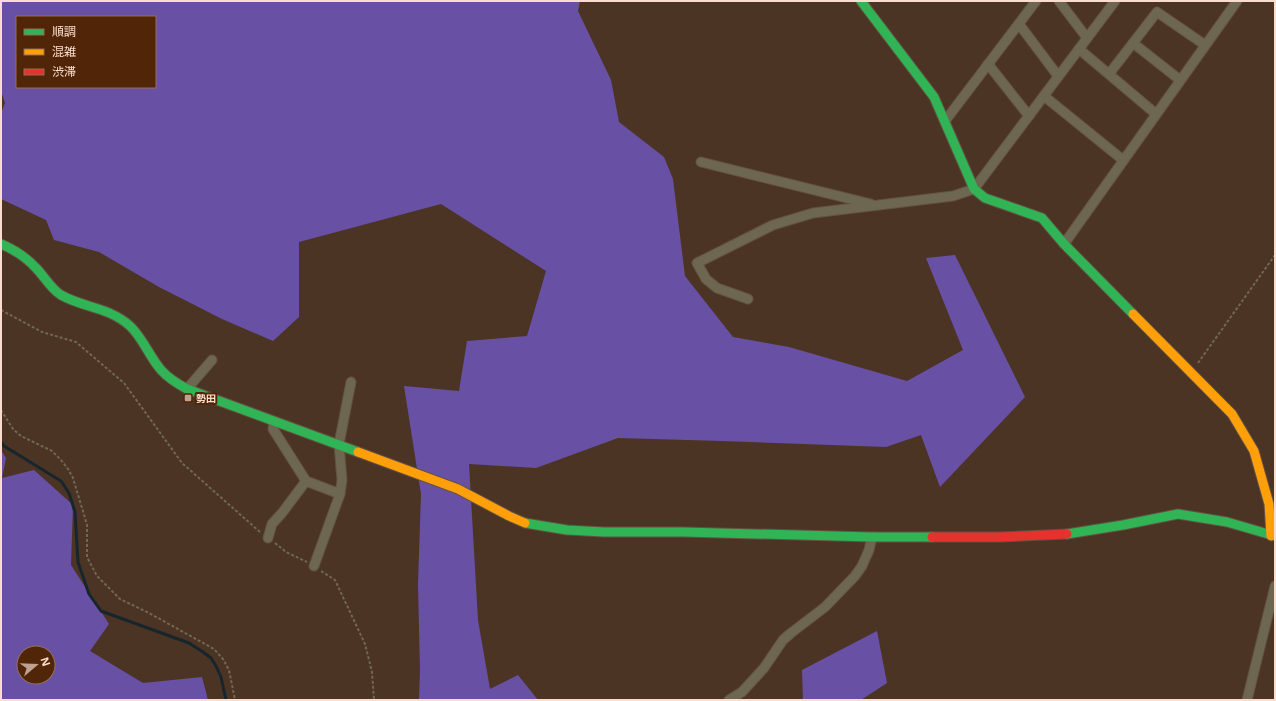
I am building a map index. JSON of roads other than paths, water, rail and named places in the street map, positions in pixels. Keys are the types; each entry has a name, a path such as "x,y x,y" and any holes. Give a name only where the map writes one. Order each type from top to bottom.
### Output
{"street":[{"path":"1,244 17,251 27,259 59,294 68,299 109,312 124,321 132,328 162,372 173,381 187,389 458,489 509,516 528,524 567,530 604,532 683,532 872,537 1001,537 1064,534 1123,525 1178,514 1226,522 1273,536 1269,504 1254,451 1232,414 1064,244 1042,218 986,198 974,189 934,97 861,1"},
{"path":"945,121 1036,1"},
{"path":"1059,1 1087,38"},
{"path":"748,300 717,288 706,279 697,263 773,225 813,213 953,196 974,189 1115,1"},
{"path":"1064,244 1237,1"},
{"path":"1109,74 1157,12 1205,45"},
{"path":"1019,24 1058,76"},
{"path":"1133,43 1180,80"},
{"path":"1079,49 1156,114"},
{"path":"988,64 1029,116"},
{"path":"1044,96 1124,160"},
{"path":"701,162 876,206"},
{"path":"187,389 212,360"},
{"path":"314,566 340,494 342,480 339,444 351,382"},
{"path":"274,422 274,429 306,481 340,494"},
{"path":"268,538 272,524 306,481"},
{"path":"729,700 743,696 783,640 825,607 855,576 862,566 869,550 872,537"},
{"path":"1247,700 1275,586"}],"waterway":[{"path":"1,442 4,446 61,481 69,493 75,512 78,562 89,594 101,611 189,643 203,652 211,658 216,666 221,677 226,700"}],"place":[{"name":"勢田","path":"188,398"}]}
